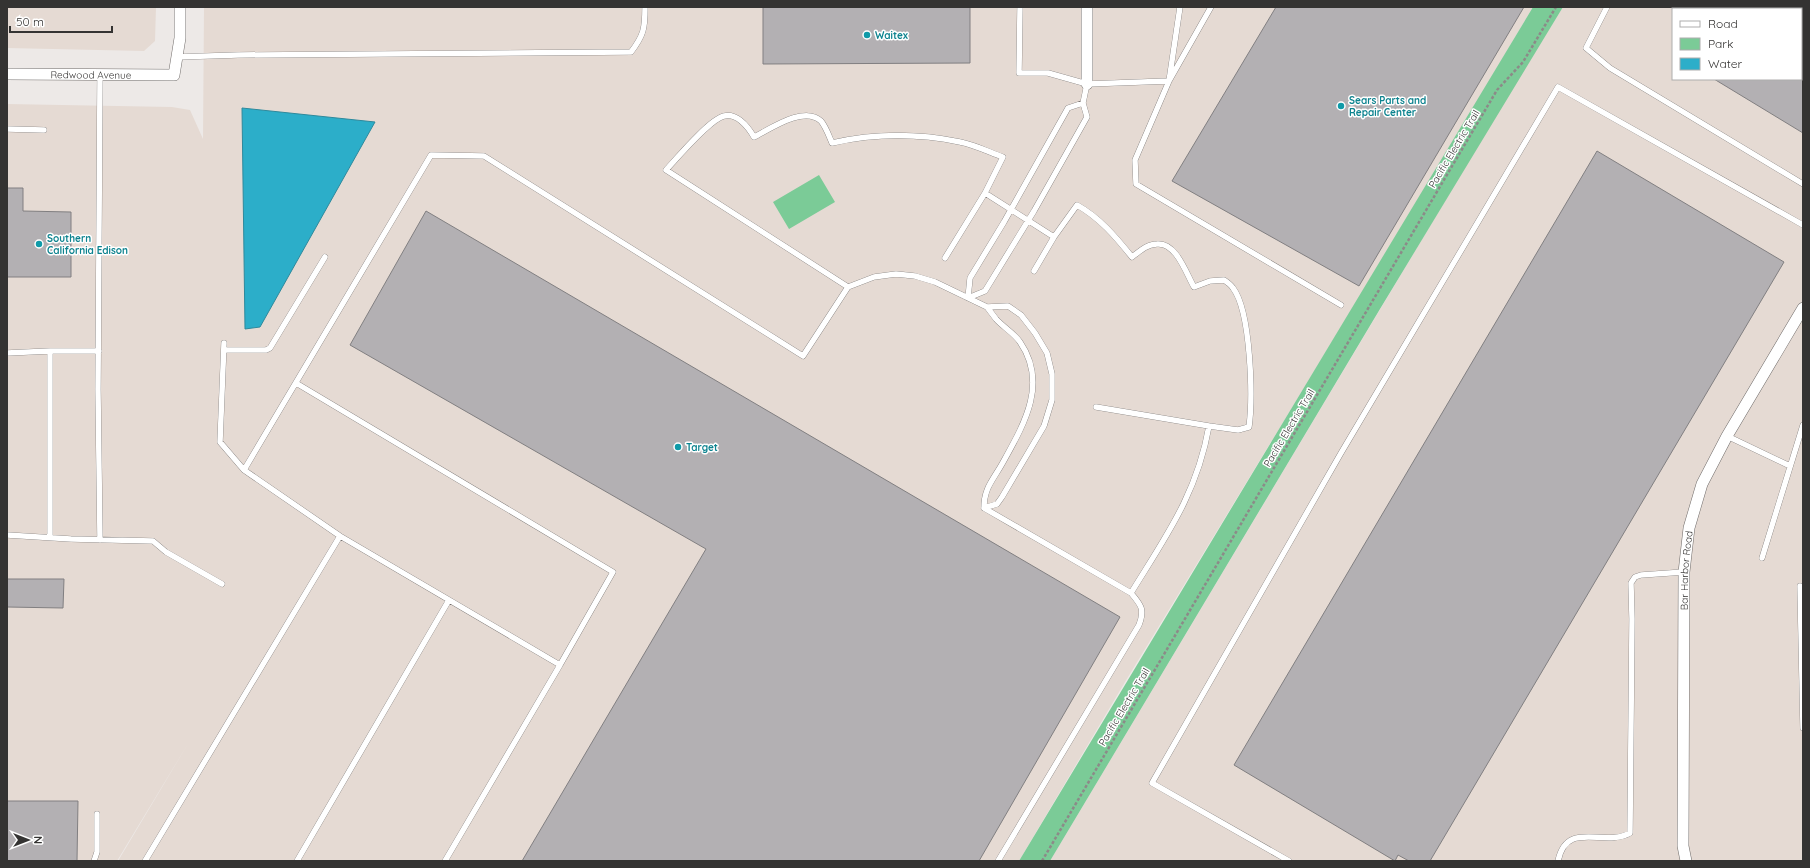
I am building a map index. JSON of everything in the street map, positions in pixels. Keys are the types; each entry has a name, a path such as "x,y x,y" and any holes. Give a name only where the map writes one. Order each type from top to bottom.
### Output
{"street":[{"path":"177,57 180,38 180,7"},
{"path":"1088,7 1088,84"},
{"name":"Redwood Avenue","path":"7,74 174,76 177,57"},
{"name":"Bar Harbor Road","path":"1686,861 1683,846 1684,572 1686,550 1694,506 1708,470 1803,308"}],"lane":[{"path":"177,57 246,55 631,52 641,39 645,28 645,7"},
{"path":"1020,7 1019,73 1048,73 1088,84 1169,81"},
{"path":"1169,81 1180,7"},
{"path":"1211,7 1169,81 1135,160 1136,184 1341,305"},
{"path":"1607,7 1586,48 1610,68 1803,184"},
{"path":"100,75 98,390 100,540"},
{"path":"968,298 985,291 1087,117 1083,104 1088,84"},
{"path":"1289,861 1152,783 1341,454 1558,87 1803,225"},
{"path":"968,298 970,278 1068,108 1083,104"},
{"path":"848,287 666,170 712,122 724,116 734,116 742,121 754,138 792,117 809,115 820,120 832,143 856,138 910,134 961,142 1003,157 985,193 945,258"},
{"path":"7,129 44,130"},
{"path":"244,470 431,155 484,156 803,356 848,287 874,277 896,274 915,276 935,282 987,307 996,319 1020,342 1028,358 1033,379 1032,402 1014,441 984,494 984,508"},
{"path":"985,193 1054,237"},
{"path":"1034,271 1054,237 1077,205 1093,214 1110,230 1132,257 1147,246 1158,244 1168,247 1177,256 1194,287 1210,281 1224,280 1233,287 1240,302 1247,334 1252,383 1249,427 1238,430 1096,407"},
{"path":"224,350 266,350 270,348 325,258"},
{"path":"984,508 997,504 1002,497 1044,426 1052,400 1052,374 1047,353 1035,333 1021,316 1008,306 987,307"},
{"path":"224,342 220,442 244,470 340,536 560,665"},
{"path":"50,351 50,537"},
{"path":"7,353 99,351"},
{"path":"296,383 613,572 444,861"},
{"path":"1762,558 1803,425"},
{"path":"1131,593 1182,510 1199,471 1209,426"},
{"path":"1727,436 1790,466"},
{"path":"984,508 1131,593 1142,608 1142,616 1139,625 998,861"},
{"path":"7,535 153,541 166,552 222,584"},
{"path":"145,861 340,536"},
{"path":"1558,861 1566,843 1573,838 1622,838 1630,833 1631,584 1635,577 1641,575 1684,572"},
{"path":"1800,586 1803,728"},
{"path":"297,861 449,600"},
{"path":"94,861 97,852 97,814"}],"path":[{"name":"Pacific Electric Trail","path":"1042,861 1497,90 1523,62 1556,7"}],"shaded area":[{"path":"7,7 156,7 155,41 144,51 7,48"},
{"path":"204,7 1533,7 1431,179 1125,682 1019,861 118,861 189,742 117,861 7,861 7,104 172,107 190,110 203,139"},
{"path":"1563,7 1803,7 1803,861 1050,861 1506,99"}],"green space":[{"path":"1533,7 1563,7 1380,309 1050,861 1019,861"},
{"path":"819,175 835,202 789,229 773,202"}],"water":[{"path":"242,108 375,122 260,327 245,329"}],"building":[{"name":"Waitex","path":"763,7 970,7 970,63 763,64"},
{"name":"Sears Parts and Repair Center","path":"1276,7 1524,7 1359,286 1172,181"},
{"path":"1803,79 1803,133 1716,80"},
{"path":"1597,151 1784,262 1430,861 1409,861 1398,855 1395,861 1234,765"},
{"name":"Southern California Edison","path":"7,188 23,188 23,211 71,212 71,277 7,277"},
{"name":"Target","path":"426,211 1120,617 979,861 522,861 706,549 350,345"},
{"path":"7,579 64,579 63,608 7,607"},
{"path":"7,801 78,801 77,861 7,861"}],"place":[{"name":"Waitex","path":"867,35"},
{"name":"Sears Parts and Repair Center","path":"1341,106"},
{"name":"Southern California Edison","path":"39,244"},
{"name":"Target","path":"678,447"}]}
